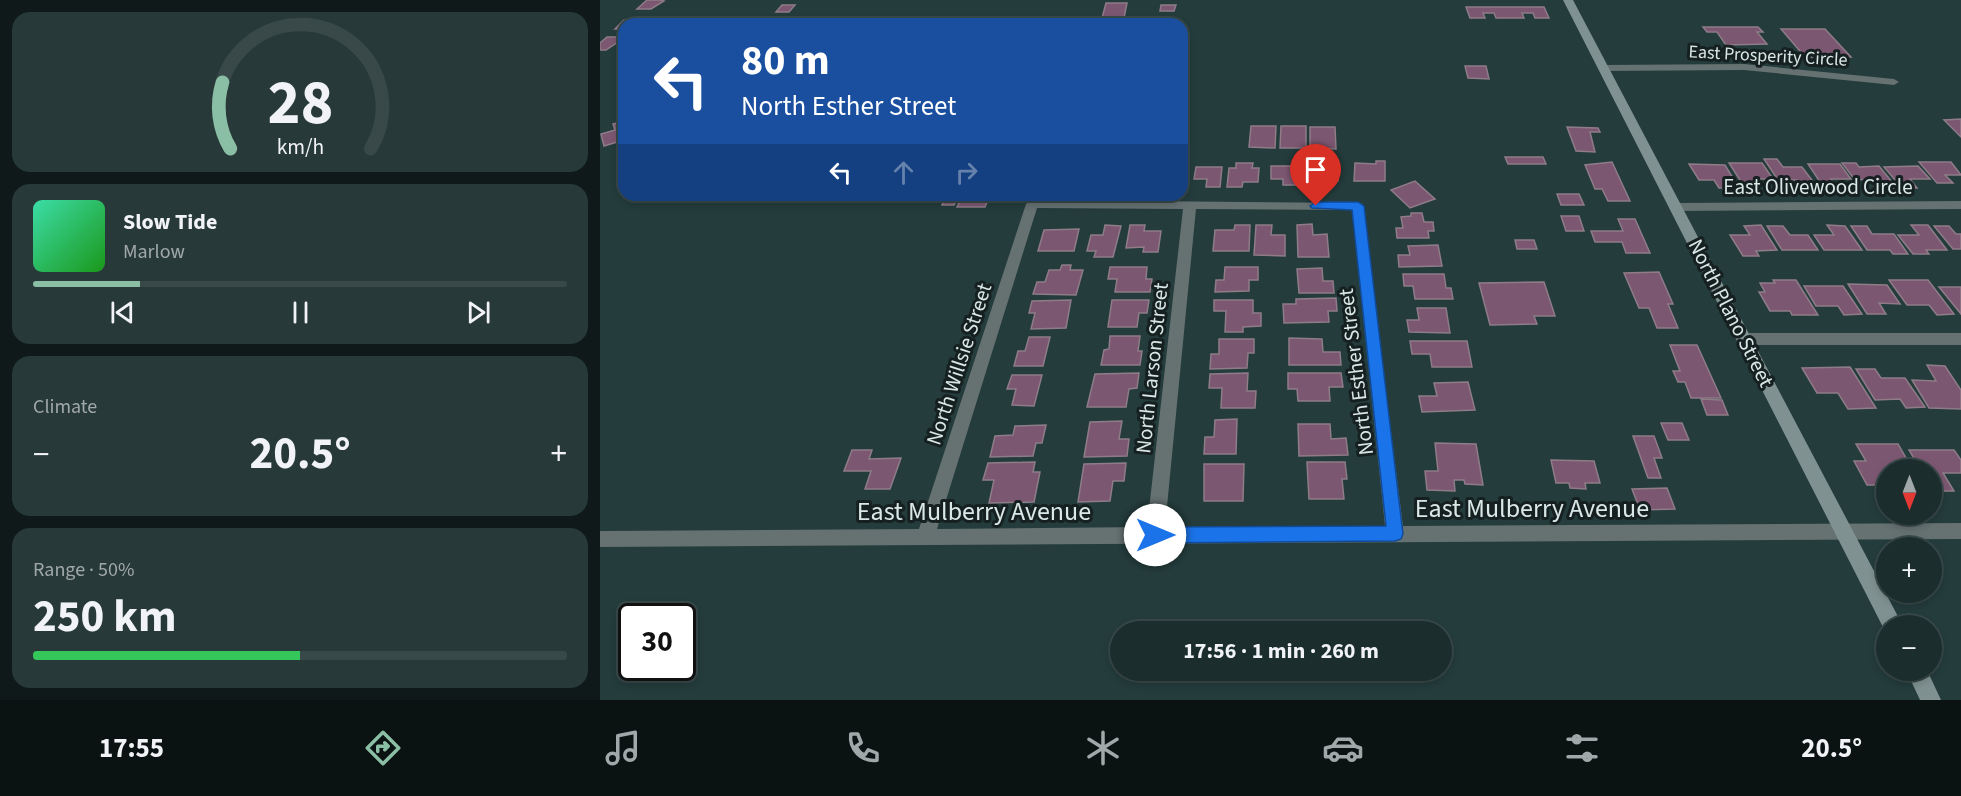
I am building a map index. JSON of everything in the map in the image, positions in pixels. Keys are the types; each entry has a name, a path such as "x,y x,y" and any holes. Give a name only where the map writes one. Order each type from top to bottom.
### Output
{"street":[{"name":"North Plano Street","path":"1568,0 1887,615"},
{"name":"East Prosperity Circle","path":"1603,68 1744,67 1894,82"},
{"name":"North Willsie Street","path":"925,537 1032,204 1190,205"},
{"name":"North Esther Street","path":"1190,205 1358,206 1395,534"},
{"name":"North Larson Street","path":"1155,535 1190,205"},
{"name":"East Olivewood Circle","path":"1676,207 1961,206"},
{"path":"1744,339 1961,339"},
{"name":"East Mulberry Avenue","path":"600,538 1961,531"},
{"path":"1922,681 1931,700"}],"building":[{"path":"647,0 664,1 651,9 637,9"},
{"path":"1106,3 1127,3 1124,18 1102,18"},
{"path":"782,5 795,5 789,12 776,12"},
{"path":"1161,5 1176,5 1174,11 1160,11"},
{"path":"1466,7 1544,7 1549,18 1535,18 1533,13 1522,13 1524,18 1496,18 1494,13 1483,13 1485,18 1470,18"},
{"path":"764,17 789,17 788,18"},
{"path":"1703,27 1758,27 1763,32 1757,32 1767,44 1726,45 1717,32 1707,32"},
{"path":"1781,29 1825,29 1851,57 1805,57"},
{"path":"607,37 618,37 618,42 606,50 600,50 600,43"},
{"path":"1465,66 1486,66 1489,79 1468,78"},
{"path":"1961,119 1961,137 1944,120"},
{"path":"618,123 618,142 604,146 601,134 615,130 613,124"},
{"path":"1251,126 1276,126 1275,148 1249,147"},
{"path":"1281,126 1306,126 1306,148 1280,148"},
{"path":"1310,127 1335,127 1336,149 1310,148"},
{"path":"1567,127 1598,128 1600,132 1590,132 1595,152 1576,151"},
{"path":"1505,157 1543,157 1546,164 1508,164"},
{"path":"1764,159 1777,159 1783,167 1802,167 1818,188 1802,188 1797,180 1778,180"},
{"path":"1376,161 1385,161 1385,181 1354,181 1355,163 1376,164"},
{"path":"1306,162 1336,162 1338,181 1323,181 1323,186 1308,186"},
{"path":"1612,162 1630,201 1608,201 1602,189 1595,189 1585,165"},
{"path":"1919,162 1951,162 1961,175 1945,175 1953,183 1937,183"},
{"path":"1236,163 1253,163 1252,168 1259,168 1258,182 1243,182 1242,187 1227,187 1229,168 1236,168"},
{"path":"1729,163 1762,163 1773,179 1754,179 1759,188 1745,188"},
{"path":"1842,163 1856,163 1859,167 1879,166 1897,188 1881,188 1874,179 1855,180"},
{"path":"1689,164 1725,165 1739,188 1719,188 1714,180 1699,180"},
{"path":"1808,164 1840,164 1851,179 1831,179 1837,188 1824,188"},
{"path":"1271,166 1298,166 1299,185 1283,185 1283,179 1271,179"},
{"path":"1918,166 1930,179 1910,179 1917,188 1902,188 1884,167"},
{"path":"1196,167 1222,167 1220,187 1206,187 1207,179 1194,179"},
{"path":"1415,181 1435,199 1410,208 1391,190"},
{"path":"1557,194 1579,194 1584,205 1561,205"},
{"path":"944,201 956,201 954,205 942,205"},
{"path":"960,201 988,201 985,207 957,207"},
{"path":"1411,213 1422,213 1424,222 1433,222 1434,231 1428,231 1429,238 1397,238 1396,228 1403,228 1401,217 1411,216"},
{"path":"1561,216 1579,216 1584,231 1566,231"},
{"path":"1618,219 1635,219 1650,253 1626,253 1622,242 1595,242 1591,231 1623,231"},
{"path":"1312,224 1313,235 1327,234 1329,257 1298,257 1297,225"},
{"path":"1105,225 1121,226 1113,257 1094,257 1096,251 1087,251 1091,235 1103,235"},
{"path":"1130,225 1145,225 1144,231 1161,231 1158,252 1143,252 1144,247 1126,248"},
{"path":"1235,225 1250,225 1249,251 1213,251 1215,230 1234,230"},
{"path":"1256,225 1272,225 1271,235 1285,235 1285,256 1254,255"},
{"path":"1761,225 1777,250 1756,251 1759,256 1743,256 1730,235 1750,235 1744,226"},
{"path":"1827,225 1845,226 1862,250 1824,250 1814,235 1834,235"},
{"path":"1911,225 1928,225 1947,250 1926,250 1929,254 1913,254 1898,235 1919,235"},
{"path":"1767,226 1783,226 1790,235 1808,235 1818,250 1782,250"},
{"path":"1851,226 1867,226 1872,234 1894,234 1908,254 1893,254 1890,250 1867,250"},
{"path":"1934,226 1949,226 1956,234 1961,234 1961,249 1953,249"},
{"path":"1079,229 1074,251 1038,251 1044,230"},
{"path":"1515,240 1534,240 1537,249 1517,249"},
{"path":"1438,245 1442,266 1399,267 1398,255 1410,255 1408,246"},
{"path":"1062,265 1071,265 1070,270 1083,270 1076,295 1033,294 1037,282 1045,282 1049,270 1060,270"},
{"path":"1110,267 1147,267 1146,279 1152,279 1150,292 1115,292 1117,279 1108,279"},
{"path":"1225,267 1258,267 1258,280 1249,280 1249,291 1215,292 1216,280 1224,280"},
{"path":"1322,268 1323,281 1333,281 1334,293 1299,293 1297,269"},
{"path":"1659,272 1673,304 1668,304 1678,328 1657,328 1649,308 1639,308 1624,273"},
{"path":"1403,274 1444,274 1446,288 1451,288 1453,299 1415,299 1413,286 1404,286"},
{"path":"1773,280 1796,280 1818,315 1792,315 1790,311 1770,311 1759,292 1765,292 1760,283 1775,283"},
{"path":"1889,280 1928,280 1954,314 1937,315 1929,305 1907,305"},
{"path":"1544,282 1555,316 1534,316 1537,324 1490,325 1479,283"},
{"path":"1848,284 1887,285 1900,304 1879,303 1886,314 1867,314"},
{"path":"1804,286 1843,286 1862,314 1844,315 1838,306 1816,306"},
{"path":"1939,287 1961,287 1961,314"},
{"path":"1336,298 1337,311 1328,311 1329,322 1284,323 1283,304 1296,304 1296,299"},
{"path":"1071,300 1066,328 1031,329 1035,313 1029,313 1032,301"},
{"path":"1112,300 1149,300 1147,313 1139,313 1137,327 1108,327"},
{"path":"1214,300 1253,300 1253,313 1261,313 1261,326 1243,327 1243,332 1225,332 1226,311 1214,311"},
{"path":"1417,308 1446,308 1450,333 1409,332 1407,320 1419,320"},
{"path":"1110,336 1140,336 1138,351 1142,351 1140,365 1101,365 1104,350 1109,349"},
{"path":"1029,337 1050,337 1043,366 1014,366 1018,351 1025,351"},
{"path":"1289,338 1322,339 1323,352 1340,352 1341,365 1289,365"},
{"path":"1219,339 1254,339 1254,353 1248,353 1247,368 1210,369 1211,354 1219,354"},
{"path":"1410,341 1467,341 1472,367 1432,367 1430,354 1412,354"},
{"path":"1670,345 1697,345 1721,398 1691,398 1685,382 1678,382 1673,371 1680,371"},
{"path":"1927,365 1945,366 1961,390 1961,409 1929,408 1912,380 1936,381"},
{"path":"1850,367 1876,408 1848,409 1838,393 1817,393 1802,368"},
{"path":"1856,369 1875,369 1881,378 1905,378 1925,407 1906,408 1900,399 1875,400"},
{"path":"1139,373 1137,388 1129,389 1126,407 1087,407 1095,374"},
{"path":"1248,373 1247,391 1256,391 1255,408 1221,408 1222,388 1209,388 1210,374"},
{"path":"1288,373 1341,373 1343,387 1329,387 1330,401 1298,401 1297,389 1288,389"},
{"path":"1012,375 1042,375 1034,406 1012,405 1016,389 1007,389"},
{"path":"1468,382 1475,410 1422,412 1419,396 1437,396 1434,383"},
{"path":"1701,399 1722,400 1728,415 1707,415"},
{"path":"1237,419 1236,454 1204,454 1205,437 1214,437 1215,420"},
{"path":"1122,421 1119,439 1129,439 1127,456 1084,457 1090,422"},
{"path":"1661,423 1682,423 1689,440 1668,440"},
{"path":"1298,424 1330,424 1331,439 1346,438 1348,455 1299,456"},
{"path":"1046,425 1042,443 1036,443 1033,456 990,457 995,436 1013,435 1015,426"},
{"path":"1633,436 1654,436 1662,458 1654,458 1661,478 1648,478"},
{"path":"1435,443 1476,444 1483,485 1465,484 1464,480 1454,480 1455,491 1427,490 1425,471 1438,471"},
{"path":"1856,444 1898,444 1907,459 1876,459 1876,485 1867,485 1854,461 1866,461"},
{"path":"852,450 872,450 869,459 901,458 890,489 865,489 871,471 844,471"},
{"path":"1909,450 1954,450 1961,460 1961,473 1943,473 1954,491 1942,491 1942,459 1914,459"},
{"path":"1551,460 1594,461 1600,483 1585,483 1586,489 1570,488 1569,483 1556,483"},
{"path":"1035,462 1033,472 1040,472 1034,502 989,503 994,480 983,480 988,463"},
{"path":"1307,462 1345,462 1347,479 1342,479 1344,499 1309,499"},
{"path":"1126,463 1124,481 1113,481 1110,501 1078,502 1084,464"},
{"path":"1204,464 1244,464 1243,501 1204,501"},
{"path":"1667,488 1675,509 1640,510 1632,489"}],"route":[{"path":"1155,535 1395,534 1358,206 1316,206"}]}
